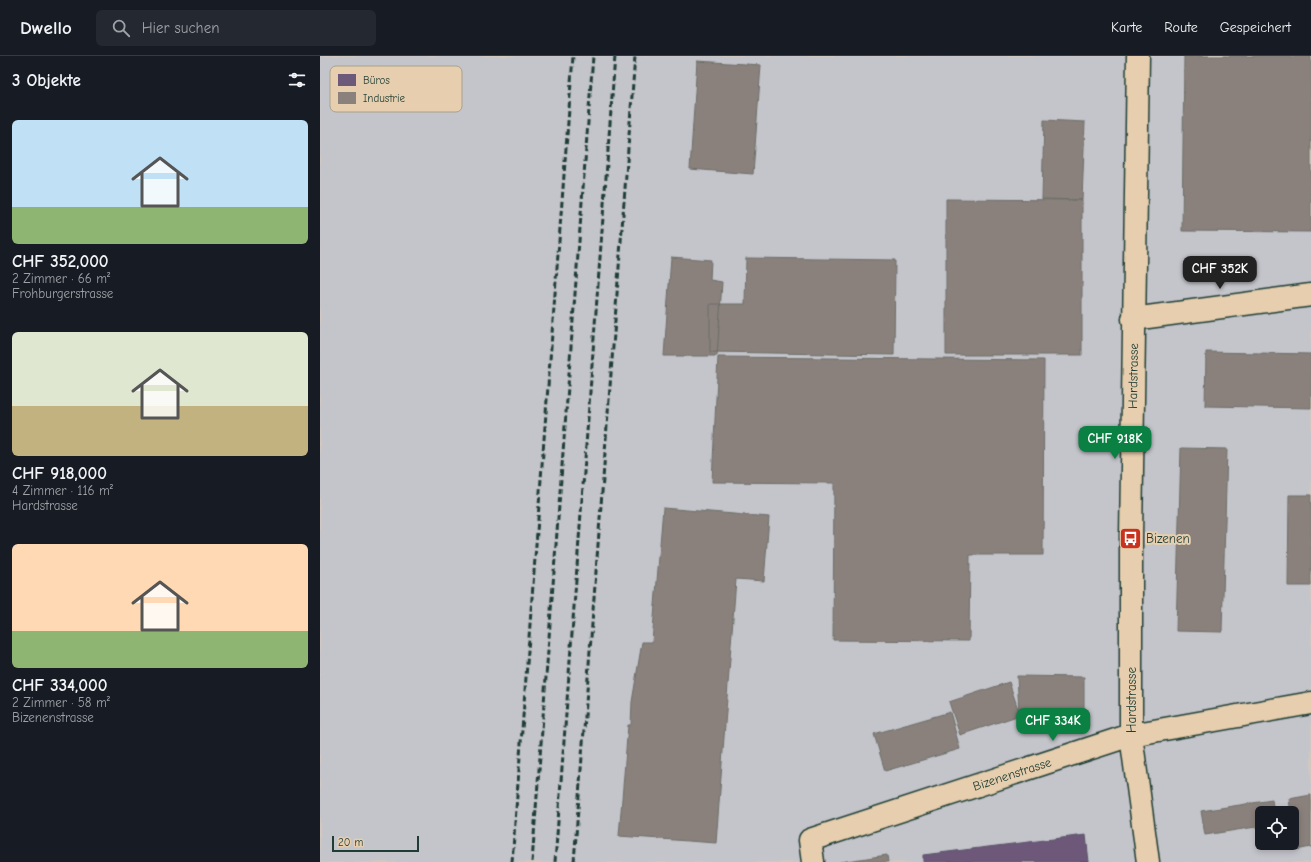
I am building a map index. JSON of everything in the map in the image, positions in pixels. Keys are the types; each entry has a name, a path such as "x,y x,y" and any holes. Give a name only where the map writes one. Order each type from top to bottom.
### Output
{"street":[{"name":"Hardstrasse","path":"1138,56 1133,319 1131,735 1148,862"},
{"path":"1133,319 1311,295"},
{"name":"Bizenenstrasse","path":"813,862 810,840 1131,735 1311,703"}],"shaded area":[{"path":"320,56 1311,56 1311,862 320,862"}],"building: Büros":[{"path":"1086,835 1089,862 923,862 923,855"}],"building: Industrie":[{"path":"1184,56 1311,56 1311,232 1182,231"},
{"path":"697,61 761,65 753,174 690,169"},
{"path":"1044,120 1085,122 1082,200 1042,199"},
{"path":"946,199 1082,200 1082,355 946,355"},
{"path":"671,257 711,260 710,280 722,282 717,356 664,356"},
{"path":"746,258 895,260 894,355 710,352 710,304 745,304"},
{"path":"1206,352 1311,354 1311,408 1205,406"},
{"path":"718,357 1044,360 1043,555 970,555 969,641 833,640 834,483 712,482"},
{"path":"1181,448 1227,449 1222,632 1176,631"},
{"path":"1289,495 1311,495 1311,586 1288,586"},
{"path":"663,508 769,517 764,581 736,579 716,843 619,836 628,725 631,725 632,702 642,642 652,642"},
{"path":"1017,676 1084,677 1084,712 1019,712"},
{"path":"1009,682 1020,715 960,735 949,702"},
{"path":"950,712 960,749 885,771 874,734"},
{"path":"1311,795 1311,847 1299,849 1299,806 1290,806 1289,799"},
{"path":"1272,800 1273,806 1255,806 1255,827 1205,835 1201,811"},
{"path":"887,855 888,862 840,862"}],"railway":[{"path":"512,862 573,56"},
{"path":"532,862 593,56"},
{"path":"555,862 615,56"},
{"path":"574,862 635,56"}],"place":[{"name":"Bizenen","path":"1131,538"}]}
